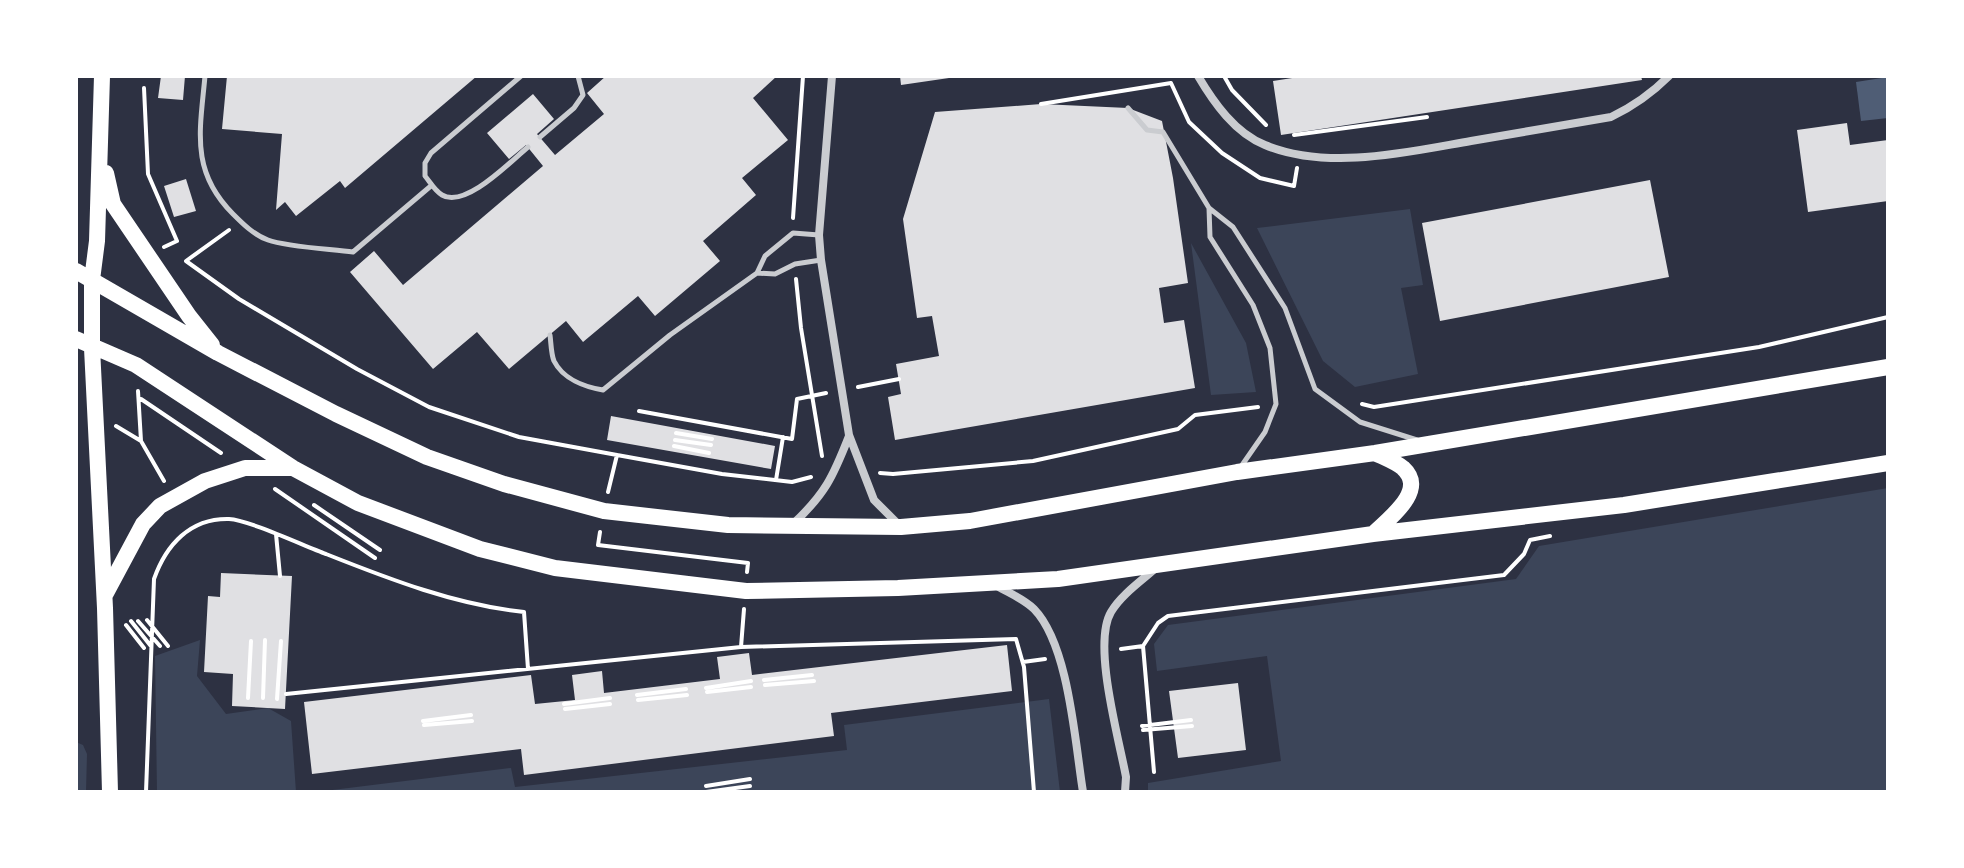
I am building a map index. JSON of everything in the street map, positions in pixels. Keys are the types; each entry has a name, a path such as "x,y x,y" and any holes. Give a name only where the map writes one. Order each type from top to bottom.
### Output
{"main road":[{"path":"102,76 97,241 92,280 92,348 110,792"},
{"path":"101,122 107,183 113,204 218,353"},
{"path":"76,271 218,353 427,457 504,484 604,511 728,525 901,527 970,521 1237,472 1375,453 1888,367"},
{"path":"76,339 136,365 293,468 358,503 480,549 555,568 746,591 898,588 1058,579 1373,534 1624,505 1888,463"},
{"path":"1848,375 1888,379"},
{"path":"1373,534 1408,499 1411,483 1404,469 1375,453"},
{"path":"104,598 143,524 166,502 205,481 245,468 293,468"}],"street":[{"path":"832,76 819,235 821,260 849,435 874,500 901,527"},
{"path":"1198,76 1222,112 1263,145 1299,153 1379,157 1611,117 1643,99 1669,76"},
{"path":"789,528 819,499 834,474 849,435"},
{"path":"1125,792 1126,777 1103,651 1104,629 1112,611 1159,564"},
{"path":"990,582 1034,609 1046,626 1060,657 1083,792"}],"lane":[{"path":"205,76 201,163 211,188 241,222 268,240 353,252 432,185"},
{"path":"521,76 431,153 425,163 425,176 443,196 456,199 470,194 528,147"},
{"path":"540,137 574,108 583,95 578,76"},
{"path":"1128,108 1147,130 1163,132 1209,208 1233,227 1285,308 1315,389 1360,422 1428,443"},
{"path":"1209,208 1210,237 1253,305 1270,348 1276,404 1265,432 1237,472"},
{"path":"550,335 554,360 569,377 585,387 603,390 701,311 757,273 765,256 793,233 819,235"},
{"path":"757,273 775,274 795,264 821,260"}],"path":[{"path":"793,233 803,76"},
{"path":"1224,76 1255,116 1272,130"},
{"path":"1041,104 1171,83 1189,122 1222,153 1260,178 1294,186 1302,134"},
{"path":"1291,136 1427,117"},
{"path":"241,222 186,261 239,299 357,369 429,407 519,437 722,474 792,482 834,474"},
{"path":"795,264 801,328 822,454 812,477"},
{"path":"1353,400 1374,407 1759,347 1888,317"},
{"path":"862,474 1033,461 1178,429 1195,415 1276,404"},
{"path":"639,411 792,439"},
{"path":"776,480 783,437"},
{"path":"709,453 675,440 711,442"},
{"path":"617,455 598,545 748,563 741,647"},
{"path":"146,792 154,579 160,562 187,529 230,519 397,582 504,610 524,612 528,669"},
{"path":"276,534 280,576"},
{"path":"1154,772 1143,646 1158,623 1168,616 1504,575 1524,554 1530,540 1560,535"},
{"path":"147,620 168,646"},
{"path":"131,621 152,647"},
{"path":"138,621 160,646"},
{"path":"124,622 144,648"},
{"path":"286,694 741,647 1016,639 1023,662 1034,792"},
{"path":"263,698 265,640"},
{"path":"248,698 251,641"},
{"path":"277,699 281,641"},
{"path":"1103,651 1143,646"},
{"path":"1023,662 1060,657"},
{"path":"764,683 813,678"},
{"path":"707,690 751,684"},
{"path":"638,698 686,692"},
{"path":"564,707 610,701"},
{"path":"423,723 472,718"},
{"path":"1143,728 1191,723"},
{"path":"706,789 750,779"},
{"path":"706,789 750,786"}],"shaded area":[{"path":"1888,77 1888,118 1861,121 1856,82"},
{"path":"1410,209 1423,285 1401,288 1418,374 1355,387 1323,361 1257,228"},
{"path":"1191,243 1246,343 1256,392 1211,395"},
{"path":"1888,488 1888,792 1148,792 1148,783 1281,761 1267,656 1157,671 1154,644 1168,625 1516,579 1539,546"},
{"path":"200,640 197,676 226,714 268,708 291,721 296,792 157,792 155,656"},
{"path":"1049,699 1060,792 316,792 511,768 515,787 847,750 844,725"},
{"path":"76,742 83,745 87,754 86,792 76,792"}],"building":[{"path":"161,76 185,76 183,100 158,98"},
{"path":"227,76 477,76 345,188 340,181 296,216 285,202 276,210 282,134 222,129"},
{"path":"606,76 777,76 753,98 788,140 742,178 756,195 703,241 720,261 655,316 638,296 583,342 566,321 509,369 477,332 433,369 350,272 374,251 403,285 543,166 526,145 509,159 487,133 533,94 554,119 537,134 555,155 604,114 587,93"},
{"path":"900,76 949,76 949,78 901,85"},
{"path":"1305,76 1641,76 1642,80 1281,135 1273,81"},
{"path":"1041,104 1128,108 1162,121 1188,283 1159,288 1164,323 1184,320 1195,388 895,440 888,397 901,394 896,364 939,356 932,316 917,318 903,219 935,112"},
{"path":"1847,123 1850,145 1888,140 1888,201 1808,212 1797,130"},
{"path":"186,179 196,211 174,217 164,186"},
{"path":"1650,180 1669,277 1440,321 1422,223"},
{"path":"611,416 775,446 771,469 607,440"},
{"path":"221,573 292,576 285,709 232,706 233,674 204,672 208,596 220,597"},
{"path":"1007,645 1012,691 831,713 834,736 524,775 521,749 312,774 304,702 531,675 535,704 575,700 572,675 602,671 604,693 720,679 717,657 749,653 752,675"},
{"path":"1238,683 1246,750 1178,758 1169,691"}]}
